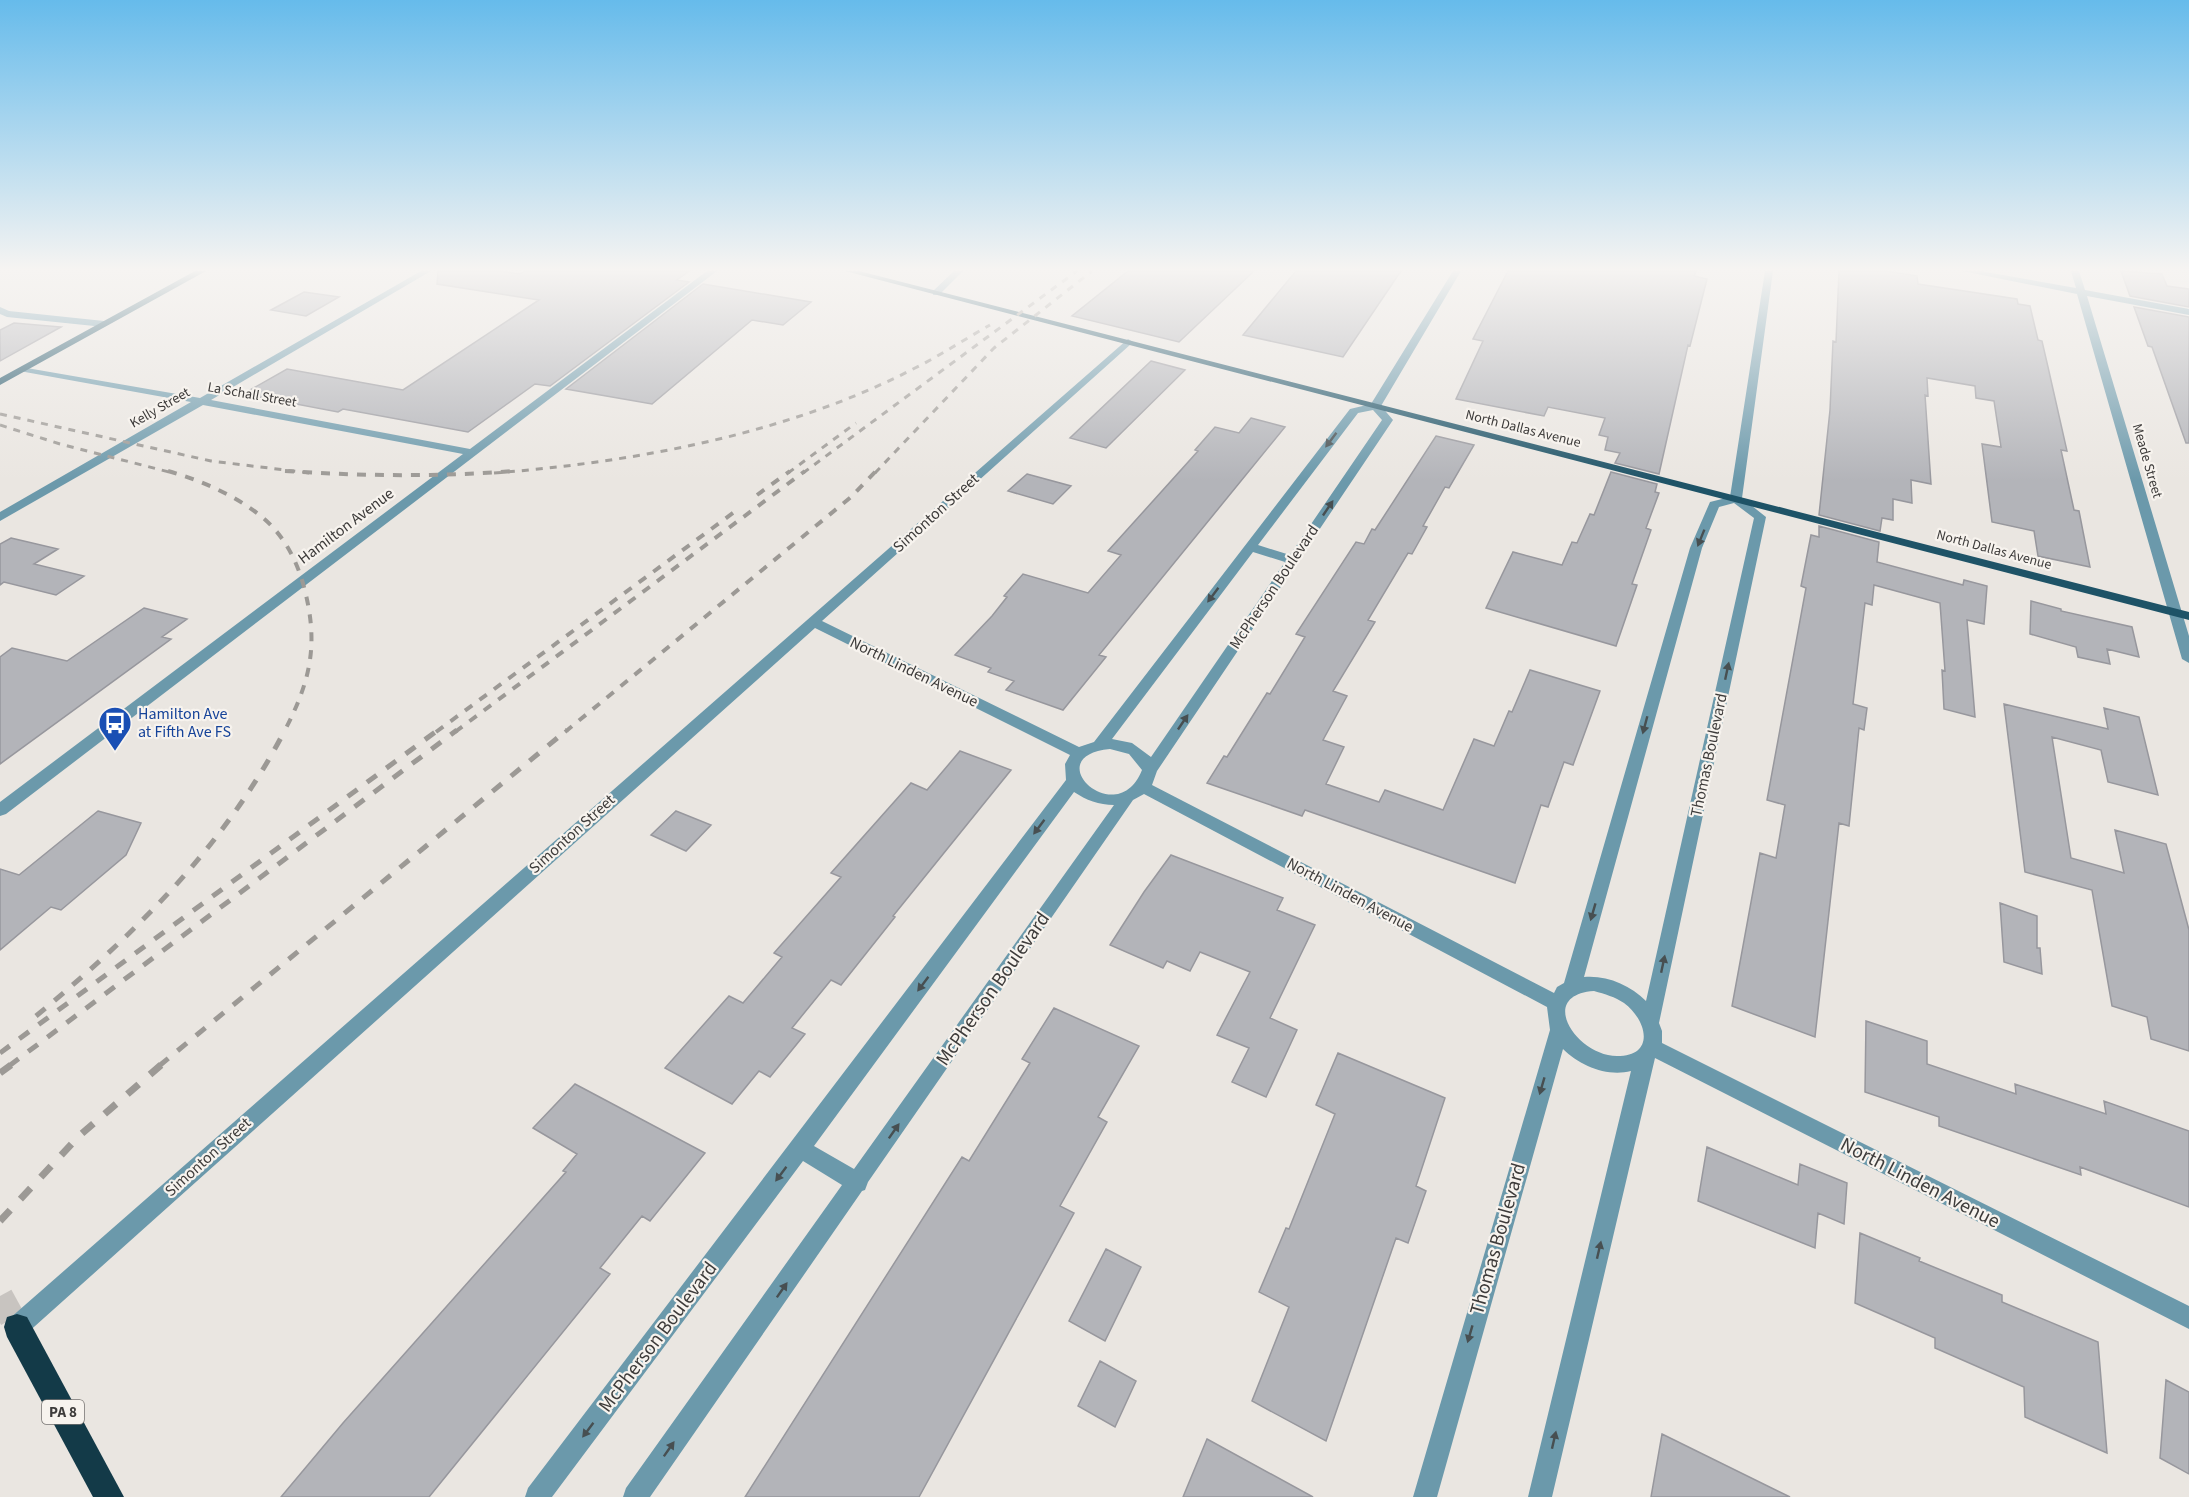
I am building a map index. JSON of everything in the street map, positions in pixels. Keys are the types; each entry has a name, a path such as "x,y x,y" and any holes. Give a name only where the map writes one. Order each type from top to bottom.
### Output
{"highway":[{"name":"PA 8","path":"17,1327 109,1497"}],"main road":[{"path":"0,382 74,341"},
{"name":"North Dallas Avenue","path":"1124,341 2182,614"}],"street":[{"name":"Kelly Street","path":"0,517 306,341"},
{"name":"Hamilton Avenue","path":"0,810 621,341"},
{"path":"1100,745 1354,411 1375,406 1415,341"},
{"path":"1578,985 1696,548 1714,505 1736,499 1759,341"},
{"name":"Meade Street","path":"2097,341 2182,614 2189,659"},
{"name":"Simonton Street","path":"17,1327 1128,342"},
{"name":"La Schall Street","path":"25,369 473,453"},
{"name":"McPherson Boulevard","path":"1150,770 1388,420 1375,406"},
{"name":"Thomas Boulevard","path":"1540,1497 1642,1056 1654,1035 1647,1015 1760,517 1736,499"},
{"path":"1250,546 1293,560"},
{"name":"North Linden Avenue","path":"813,622 1080,754"},
{"path":"1119,744 1131,748 1147,761 1150,770 1149,779 1136,792 1109,800 1084,792 1074,780 1072,766 1080,754 1100,745 1119,744"},
{"name":"McPherson Boulevard","path":"537,1497 800,1149 1074,780"},
{"name":"McPherson Boulevard","path":"635,1497 1136,792"},
{"name":"North Linden Avenue","path":"1136,792 1556,1003"},
{"path":"1556,1003 1562,994 1578,985 1600,984 1631,997 1647,1015"},
{"name":"Thomas Boulevard","path":"1425,1497 1559,1030 1555,1016 1556,1003"},
{"name":"North Linden Avenue","path":"1559,1030 1569,1044 1582,1054 1599,1062 1616,1065 1642,1056 2189,1318"},
{"path":"800,1149 858,1183"}],"building":[{"path":"0,341 36,341 0,361"},
{"path":"477,341 610,341 550,386 535,384 468,432 343,409 338,412 243,394 287,369 403,390"},
{"path":"629,341 727,341 652,404 566,389"},
{"path":"1270,341 1354,341 1343,357"},
{"path":"1483,341 1691,341 1690,346 1688,345 1659,474 1615,463 1620,453 1605,450 1608,437 1599,435 1605,418 1548,407 1544,416 1456,399"},
{"path":"1833,341 2042,341 2067,451 2061,450 2074,510 2079,511 2090,567 2038,556 2034,531 1992,522 1982,444 2001,447 1994,401 1976,398 1975,386 1927,378 1928,396 1925,395 1931,484 1911,480 1912,503 1893,499 1893,520 1882,518 1880,531 1819,515 1830,410"},
{"path":"2146,341 2189,341 2189,443 2186,443 2152,347 2148,346"},
{"path":"1151,361 1185,370 1106,448 1070,438"},
{"path":"1251,418 1285,427 1099,655 1106,657 1063,710 1006,690 1014,681 988,672 991,668 955,655 992,616 1007,597 1004,596 1023,574 1088,593 1121,555 1108,551 1198,451 1195,450 1215,427 1239,433"},
{"path":"1436,436 1474,445 1449,488 1445,487 1423,526 1427,527 1412,554 1408,553 1368,620 1375,622 1333,691 1347,696 1323,740 1344,747 1326,784 1379,802 1385,790 1443,810 1474,739 1494,746 1530,670 1600,691 1573,765 1564,762 1548,807 1541,805 1515,883 1305,810 1302,816 1207,783 1224,756 1227,757 1267,693 1270,694 1305,637 1296,634 1356,542 1364,544 1372,529 1375,530"},
{"path":"1611,472 1657,484 1655,492 1659,493 1646,528 1651,530 1632,584 1637,585 1616,646 1486,608 1513,552 1562,565 1572,542 1577,543 1590,514 1594,515"},
{"path":"1027,474 1071,486 1053,504 1008,491"},
{"path":"1819,526 1879,542 1877,562 1963,585 1964,580 1987,586 1984,624 1967,620 1975,717 1944,709 1942,670 1945,671 1940,603 1874,585 1872,605 1865,603 1853,704 1867,708 1864,730 1859,728 1849,826 1839,823 1815,1037 1732,1006 1760,853 1776,858 1785,805 1767,800 1806,588 1801,586 1811,535 1819,537"},
{"path":"11,538 58,549 34,564 84,576 56,595 4,582 0,585 0,544"},
{"path":"2031,601 2061,609 2061,611 2132,627 2139,657 2107,649 2110,664 2078,657 2076,647 2030,634"},
{"path":"144,608 187,619 162,637 171,639 0,764 0,657 12,648 67,661"},
{"path":"2004,704 2108,729 2104,708 2139,717 2158,795 2108,782 2101,750 2052,737 2071,858 2124,873 2115,830 2166,844 2189,930 2189,1051 2151,1039 2147,1017 2112,1006 2092,890 2025,872"},
{"path":"960,751 1011,770 893,916 895,917 841,985 831,980 792,1028 805,1034 770,1077 759,1071 732,1104 665,1068 729,996 743,1003 782,957 774,953 841,877 831,873 911,783 927,790"},
{"path":"98,811 141,823 126,855 61,910 51,907 0,950 0,869 19,875"},
{"path":"676,811 711,825 686,851 651,835"},
{"path":"1171,855 1283,898 1277,910 1315,925 1270,1018 1297,1030 1266,1097 1232,1082 1249,1048 1217,1035 1250,972 1200,952 1190,971 1167,961 1163,968 1110,945"},
{"path":"2000,903 2037,916 2037,948 2040,948 2042,974 2004,962"},
{"path":"1054,1008 1139,1046 1098,1117 1107,1122 1060,1206 1074,1213 919,1497 745,1497 962,1157 969,1161 1030,1063 1022,1059"},
{"path":"1866,1021 1927,1041 1927,1064 2016,1094 2015,1084 2106,1114 2104,1101 2189,1131 2189,1207 2080,1167 2081,1175 1939,1126 1939,1117 1865,1092"},
{"path":"1338,1053 1445,1098 1416,1186 1426,1191 1408,1243 1396,1238 1326,1441 1252,1401 1289,1307 1259,1292 1286,1228 1289,1229 1335,1114 1316,1105"},
{"path":"575,1084 705,1153 650,1221 642,1216 600,1268 610,1274 429,1497 281,1497 343,1423 566,1172 563,1171 577,1154 533,1128"},
{"path":"1707,1147 1798,1185 1800,1164 1847,1183 1844,1224 1818,1213 1815,1248 1698,1201"},
{"path":"1860,1233 1920,1258 1919,1261 2002,1295 2002,1302 2098,1342 2107,1453 2025,1417 2024,1387 1935,1348 1935,1338 1855,1303"},
{"path":"1106,1249 1141,1267 1105,1341 1069,1321"},
{"path":"1100,1361 1136,1381 1115,1427 1078,1406"},
{"path":"2166,1380 2189,1392 2189,1474 2160,1458"},
{"path":"1662,1434 1790,1497 1651,1497"},
{"path":"1207,1439 1313,1497 1183,1497"}],"tunnel":[{"path":"0,1296 17,1327"}],"railway":[{"path":"494,473 548,468 656,452 763,427 816,411 866,391 925,363 963,341"},
{"path":"803,473 982,341"},
{"path":"875,473 1003,341"},
{"path":"0,414 211,461 300,472"},
{"path":"788,473 856,423"},
{"path":"0,425 60,444 173,473"},
{"path":"168,471 218,490 252,509 277,532 293,558 309,607 311,644 310,661 301,695 285,731"},
{"path":"285,471 300,472"},
{"path":"300,472 399,475 513,471"},
{"path":"757,495 790,471"},
{"path":"455,732 805,471"},
{"path":"565,732 851,497 876,471"},
{"path":"300,472 310,473"},
{"path":"436,732 737,510"},
{"path":"0,1053 438,730"},
{"path":"9,1066 457,730"},
{"path":"159,1066 567,730"},
{"path":"36,1016 108,953 175,886 235,812 285,731"},
{"path":"0,1073 11,1065"},
{"path":"0,1221 78,1137 161,1065"}],"place":[{"name":"Hamilton Ave at Fifth Ave FS","path":"115,752"}]}
